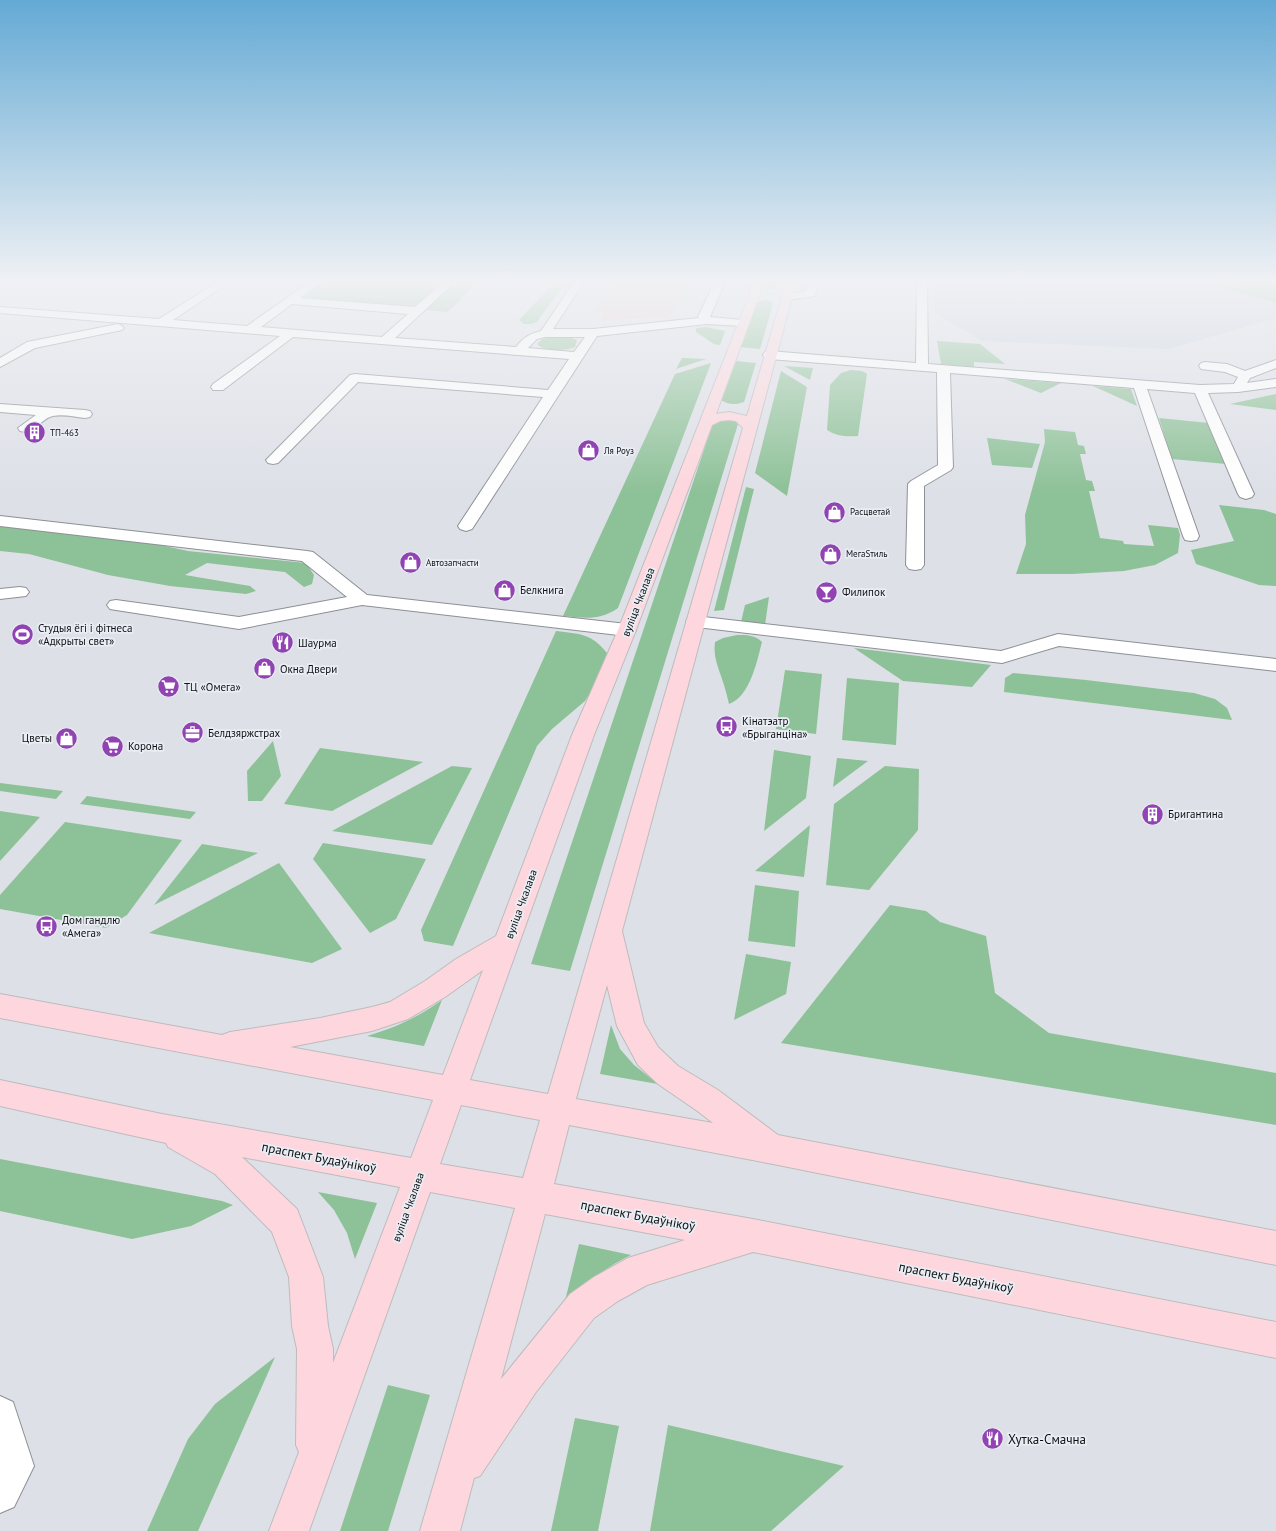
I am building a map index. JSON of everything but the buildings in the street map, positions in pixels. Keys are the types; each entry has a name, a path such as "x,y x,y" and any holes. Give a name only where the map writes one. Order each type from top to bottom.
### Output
{"main road":[{"name":"вуліца Чкалава","path":"289,1531 583,735 628,630 733,350"},
{"path":"440,1531 695,622 769,350"},
{"path":"715,398 720,403 737,407 749,406 756,402"},
{"path":"706,423 715,417 730,416 744,420 749,426"},
{"path":"609,928 622,992 631,1026 648,1056 668,1075 707,1100 721,1112 773,1149"},
{"path":"215,1046 320,1030 372,1019 398,1011 435,989 465,967 506,943"},
{"path":"0,1006 773,1149 1276,1248"},
{"name":"праспект Будаўнікоў","path":"0,1092 162,1128 753,1236 1276,1340"},
{"path":"162,1128 226,1162 285,1221 306,1277 310,1326 315,1349 315,1460"},
{"path":"455,1478 523,1379 582,1306 606,1289 640,1270 753,1236"}],"lane":[{"path":"0,363 22,350"},
{"path":"218,387 267,350"},
{"path":"513,350 578,356"},
{"path":"466,526 582,350"},
{"path":"922,350 922,366"},
{"path":"769,355 1200,389 1238,388 1276,383"},
{"path":"1205,366 1227,368 1245,375 1276,364"},
{"path":"915,565 916,484 946,467 943,368"},
{"path":"1238,388 1245,375"},
{"path":"273,460 355,378 554,394"},
{"path":"1139,384 1190,536"},
{"path":"1200,389 1246,494"},
{"path":"0,408 85,414"},
{"path":"25,428 49,412"},
{"path":"0,520 308,556 362,600"},
{"path":"0,594 20,592"},
{"path":"116,605 239,623 362,600 628,630"},
{"path":"695,622 1002,657 1058,640 1276,665"},
{"path":"0,1415 15,1466 0,1493"}],"green space":[{"path":"939,350 988,350 1005,364 974,362 974,367 941,364"},
{"path":"682,358 706,359 676,369"},
{"path":"735,361 756,363 744,402 732,404 721,400"},
{"path":"711,363 618,608 604,615 592,618 563,616 675,374"},
{"path":"784,366 813,368 810,380"},
{"path":"851,370 862,371 867,374 858,436 841,436 827,430 830,385 841,373"},
{"path":"781,371 807,387 787,496 755,473"},
{"path":"1005,379 1061,383 1041,393"},
{"path":"1093,386 1131,389 1137,406"},
{"path":"1276,394 1276,410 1230,404"},
{"path":"1159,418 1209,423 1226,464 1172,459"},
{"path":"716,420 731,420 737,422 738,424 570,971 531,964 713,423"},
{"path":"1044,429 1075,432 1078,445 1084,446 1086,454 1080,454 1086,480 1092,481 1095,491 1089,491 1100,538 1123,541 1124,544 1154,546 1148,525 1178,528 1180,535 1178,553 1155,565 1124,571 1072,574 1016,574 1026,544 1025,515 1045,442"},
{"path":"987,438 1040,444 1032,468 992,465"},
{"path":"746,487 754,489 724,610 714,611"},
{"path":"1219,505 1264,510 1276,514 1276,586 1259,585 1196,564 1191,550 1234,541"},
{"path":"0,525 114,535 188,551 306,563 314,575 312,584 304,587 285,572 207,563 185,575 250,586 256,591 246,594 170,586 108,575 29,554 0,551"},
{"path":"769,597 765,625 741,622 745,605"},
{"path":"556,631 578,634 590,638 601,646 607,653 596,684 585,701 552,729 537,746 453,946 424,941 421,930"},
{"path":"737,635 747,635 762,642 752,678 742,694 729,704 716,661 715,642 723,638"},
{"path":"854,648 991,665 972,687 903,681"},
{"path":"785,670 822,674 816,734 776,729"},
{"path":"1013,673 1194,693 1215,699 1227,708 1232,720 1004,692 1005,678"},
{"path":"847,678 899,683 896,745 842,740"},
{"path":"273,741 281,776 262,801 248,801 247,771"},
{"path":"320,748 423,762 332,811 284,804"},
{"path":"774,750 811,756 806,798 764,831"},
{"path":"837,758 868,761 833,787"},
{"path":"452,766 472,768 432,845 332,831"},
{"path":"885,766 919,769 918,830 869,890 826,885 834,804"},
{"path":"0,783 63,791 56,799 0,791"},
{"path":"87,796 196,812 190,819 80,804"},
{"path":"0,811 40,817 0,861"},
{"path":"65,822 182,840 127,915 106,928 0,909 0,895"},
{"path":"810,825 804,877 755,871"},
{"path":"323,843 426,859 396,919 370,933 313,859"},
{"path":"202,844 258,853 154,905"},
{"path":"279,863 342,949 312,963 149,933"},
{"path":"755,885 799,891 795,947 748,941"},
{"path":"890,905 926,911 940,922 986,936 995,993 1049,1033 1276,1073 1276,1125 781,1043"},
{"path":"746,954 791,962 786,994 734,1020"},
{"path":"442,1000 424,1046 367,1036 406,1021 424,1012"},
{"path":"611,1025 620,1049 634,1065 658,1084 600,1074"},
{"path":"0,1159 222,1201 233,1205 191,1226 132,1239 0,1211"},
{"path":"318,1192 377,1203 355,1259 347,1233 334,1210"},
{"path":"579,1244 631,1255 596,1276 565,1301"},
{"path":"275,1357 198,1531 147,1531 188,1439 215,1404"},
{"path":"388,1385 430,1395 388,1531 340,1531"},
{"path":"575,1418 619,1426 598,1531 551,1531"},
{"path":"668,1425 844,1466 771,1531 650,1531"}],"place":[{"name":"ТП-463","path":"35,433"},
{"name":"Ля Роуз","path":"589,451"},
{"name":"Расцветай","path":"835,512"},
{"name":"МегаSтиль","path":"831,554"},
{"name":"Автозапчасти","path":"410,563"},
{"name":"Белкнига","path":"504,590"},
{"name":"Филипок","path":"827,592"},
{"name":"Студыя ёгі і фітнеса «Адкрыты свет»","path":"23,634"},
{"name":"Шаурма","path":"283,643"},
{"name":"Окна Двери","path":"265,669"},
{"name":"ТЦ «Омега»","path":"168,687"},
{"name":"Кінатэатр «Брыганціна»","path":"726,727"},
{"name":"Белдзяржстрах","path":"193,733"},
{"name":"Цветы","path":"67,738"},
{"name":"Корона","path":"112,746"},
{"name":"Бригантина","path":"1153,814"},
{"name":"Дом гандлю «Амега»","path":"46,926"},
{"name":"Хутка-Смачна","path":"992,1439"}]}
